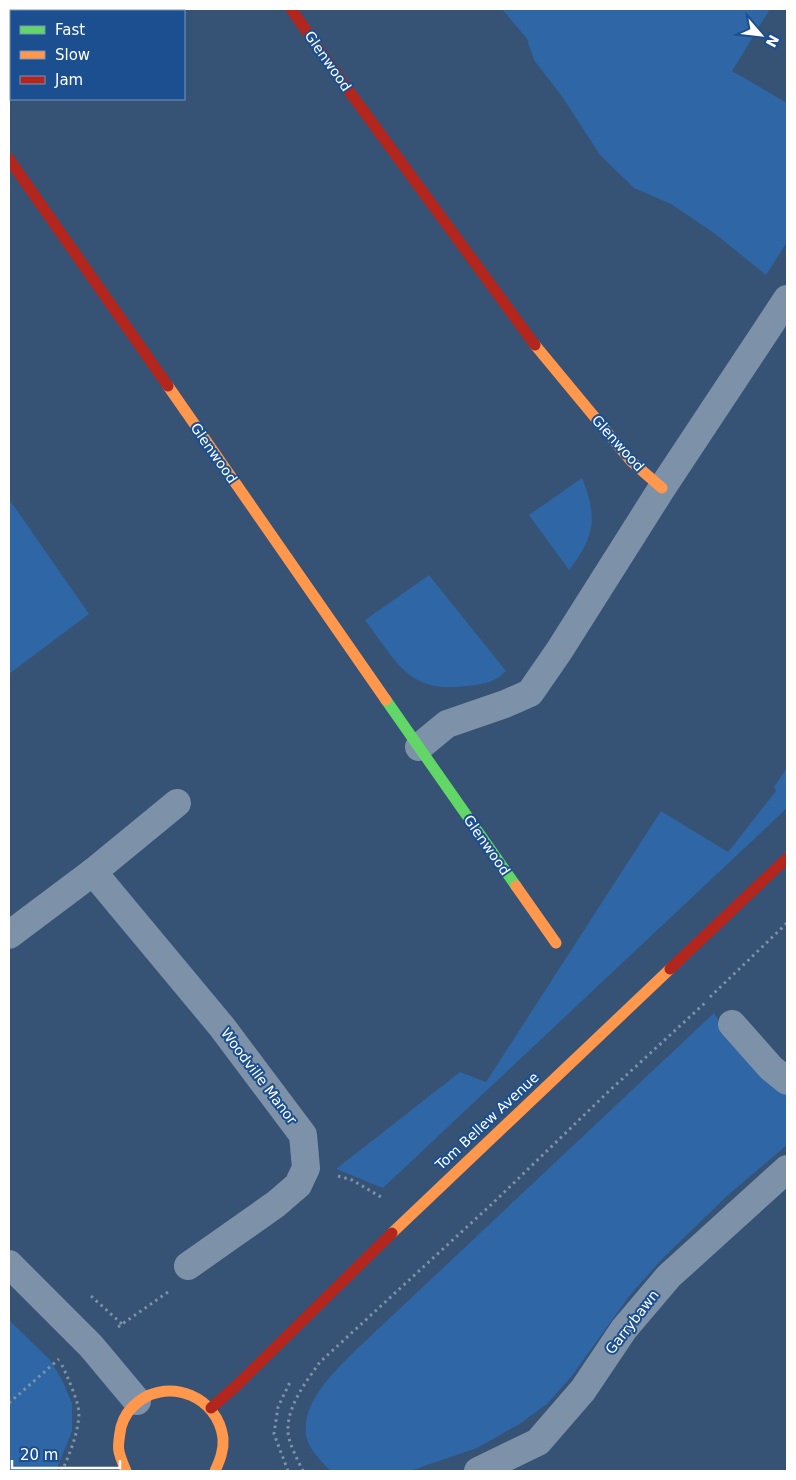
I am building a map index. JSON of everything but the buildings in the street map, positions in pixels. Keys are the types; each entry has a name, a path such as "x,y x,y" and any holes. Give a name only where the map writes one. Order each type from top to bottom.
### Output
{"street":[{"name":"Glenwood","path":"291,9 535,345 631,461 662,488"},
{"name":"Glenwood","path":"9,159 556,943"},
{"path":"419,746 447,724 505,704 530,693 787,299"},
{"path":"9,935 93,872 178,803"},
{"name":"Tom Bellew Avenue","path":"211,1408 408,1217 787,858"},
{"name":"Woodville Manor","path":"93,872 222,1027 302,1135 306,1168"},
{"path":"732,1024 771,1068 787,1081"},
{"path":"188,1266 276,1204 298,1186 306,1168"},
{"name":"Garrybawn","path":"478,1471 538,1442 582,1390 624,1329 669,1276 787,1169"},
{"path":"9,1264 91,1346 137,1401"},
{"path":"126,1471 118,1453 119,1428 126,1413 137,1401 158,1391 172,1389 183,1391 201,1399 211,1408 222,1427 224,1442 222,1458 216,1471"}],"path":[{"path":"303,1471 288,1432 291,1411 302,1388 320,1362 494,1202 787,923"},
{"path":"306,1168 352,1180 374,1192 408,1217"},
{"path":"9,1403 59,1359 91,1346 174,1288 188,1266"},
{"path":"59,1359 79,1412 72,1448 62,1471"},
{"path":"288,1471 274,1434 278,1408 295,1374"}],"shaded area":[{"path":"502,9 770,9 732,71 787,103 787,242 766,275 714,233 671,204 634,188 600,155 563,98 534,60 527,39"},
{"path":"582,478 590,504 591,526 584,547 569,570 529,515"},
{"path":"9,499 89,614 9,674"},
{"path":"429,575 506,671 497,678 479,684 447,687 431,685 417,680 396,661 365,620"},
{"path":"787,768 787,808 383,1188 336,1169 460,1072 486,1082 661,811 728,852 776,791 774,787"},
{"path":"714,1013 722,1027 787,1094 787,1145 727,1196 663,1258 630,1295 571,1377 547,1404 518,1425 477,1448 410,1471 331,1471 319,1459 309,1444 306,1434 306,1421 315,1397 332,1375 359,1347"},
{"path":"9,1320 50,1360 62,1380 72,1403 72,1431 56,1471 9,1471"}],"traffic: fast":[{"path":"386,700 516,886"}],"traffic: slow":[{"path":"535,345 631,461 662,488"},
{"path":"168,386 386,700"},
{"path":"516,886 556,943"},
{"path":"392,1233 670,969"},
{"path":"126,1471 118,1445 124,1419 138,1402 164,1391 191,1395 212,1412 219,1424 223,1438 223,1447 215,1471"}],"traffic: jam":[{"path":"291,9 535,345"},
{"path":"9,159 168,386"},
{"path":"670,969 787,858"},
{"path":"211,1408 236,1386 392,1233"}]}
